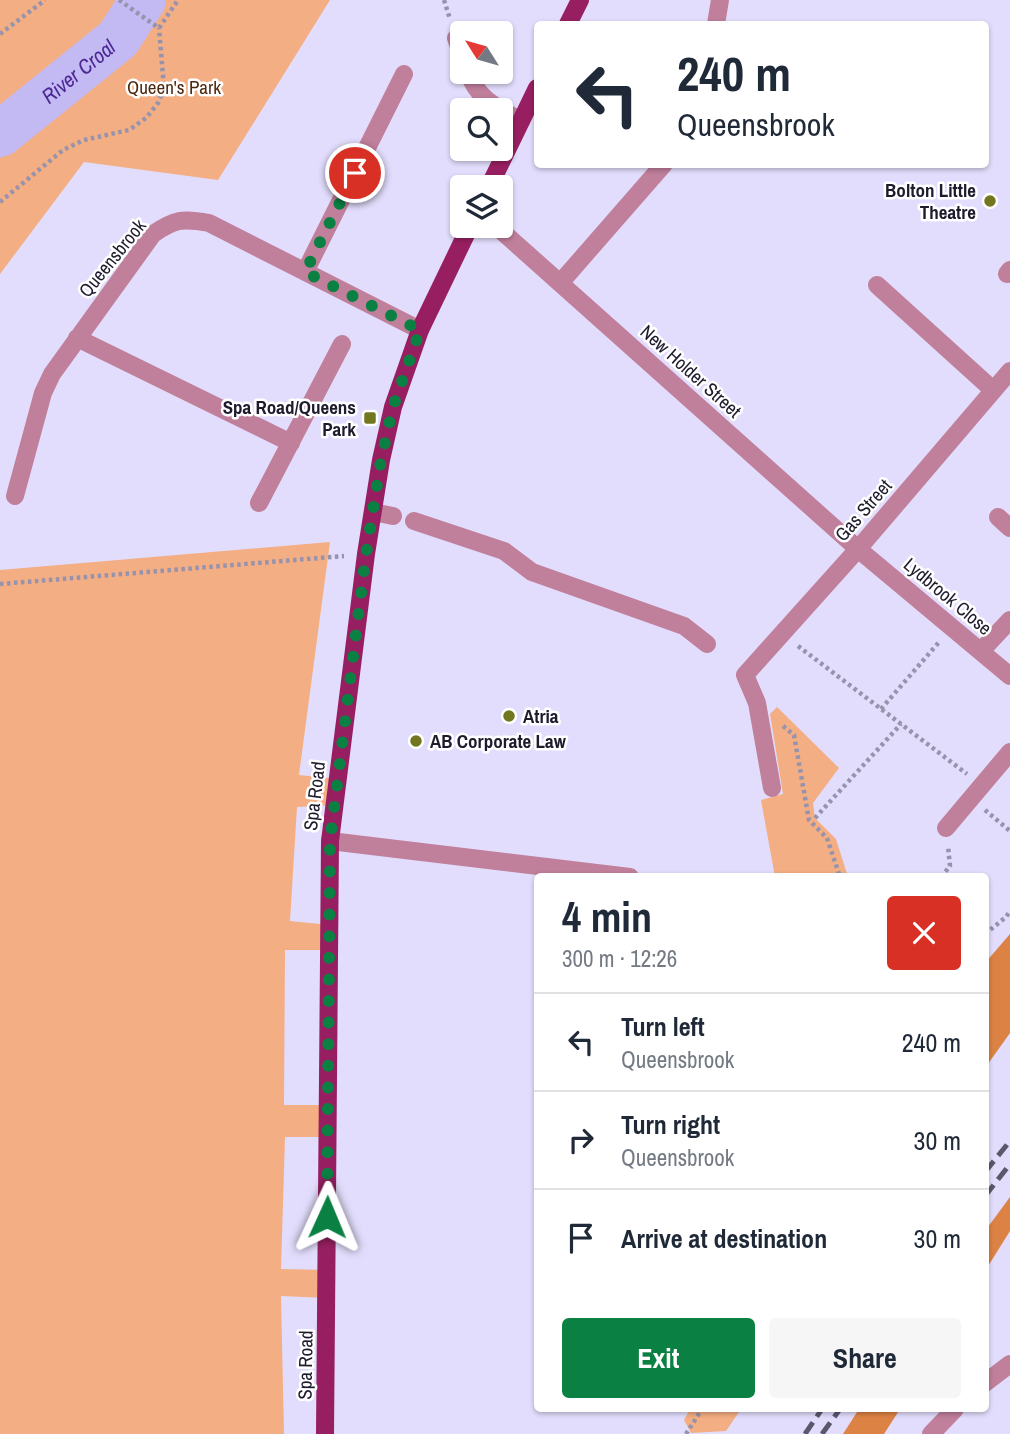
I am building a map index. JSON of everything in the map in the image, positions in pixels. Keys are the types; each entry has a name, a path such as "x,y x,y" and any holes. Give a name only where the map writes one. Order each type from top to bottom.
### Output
{"main road":[{"path":"570,21 580,0"},
{"path":"495,175 534,94"},
{"name":"Spa Road","path":"325,1434 330,841 366,554 381,460 393,407 420,330 464,238"}],"street":[{"path":"716,21 720,0"},
{"path":"305,272 404,74"},
{"path":"474,84 490,103 521,121"},
{"path":"561,282 661,168"},
{"name":"Queensbrook","path":"15,496 43,393 52,374 153,234 179,220 209,223 420,330"},
{"name":"New Holder Street","path":"510,238 858,548"},
{"path":"877,285 993,390"},
{"path":"77,338 291,443"},
{"path":"259,503 342,344"},
{"name":"Gas Street","path":"757,703 745,675 1010,370"},
{"path":"373,512 393,516"},
{"path":"414,521 505,551 532,572 684,626 708,643"},
{"name":"Lydbrook Close","path":"858,548 1010,677"},
{"path":"981,651 1010,620"},
{"path":"757,703 772,788"},
{"path":"946,828 1010,752"},
{"path":"330,841 599,873"},
{"path":"989,1380 1010,1364"},
{"path":"931,1434 952,1412"}],"path":[{"path":"0,34 45,0"},
{"path":"119,0 159,28"},
{"path":"0,202 63,150 84,140 129,130 146,117 158,103 164,88 159,28 178,0"},
{"path":"0,584 366,554"},
{"path":"881,709 952,627"},
{"path":"782,634 901,724 976,792 1010,831"},
{"path":"757,703 794,735 809,820 827,838 839,873"},
{"path":"815,818 901,724"},
{"path":"945,873 950,866 946,828"},
{"path":"989,931 1010,911"},
{"path":"686,1434 700,1412"}],"green space":[{"name":"Queen's Park","path":"0,0 330,0 218,180 84,162 0,274"},
{"path":"330,542 299,775 338,779 335,805 297,807 290,921 330,925 329,950 285,950 284,1105 322,1105 320,1137 285,1137 281,1269 327,1270 327,1298 281,1296 284,1434 0,1434 0,570"},
{"path":"777,707 839,768 813,803 815,818 836,839 847,873 774,873 761,800 783,794 770,714"},
{"path":"688,1412 739,1412 726,1431 691,1433 684,1420"}],"shaded area":[{"path":"1010,934 1010,1033 989,1062 989,958"},
{"path":"1010,1197 1010,1231 989,1265 989,1226"},
{"path":"857,1412 898,1412 884,1434 843,1434"}],"water":[{"path":"118,39 121,53 0,158 0,113 81,49"}],"waterway":[{"name":"River Croal","path":"0,134 118,39 143,0"}],"railway":[{"path":"989,1167 1010,1141"},
{"path":"989,1191 1010,1164"},
{"path":"805,1434 820,1412"},
{"path":"822,1434 838,1412"}],"place":[{"name":"Bolton Little Theatre","path":"990,201"},
{"name":"Spa Road/Queens Park","path":"370,418"},
{"name":"Atria","path":"509,716"},
{"name":"AB Corporate Law","path":"416,741"}],"route":[{"path":"327,1217 330,841 366,554 381,460 393,407 420,330 305,272 355,173"}]}
